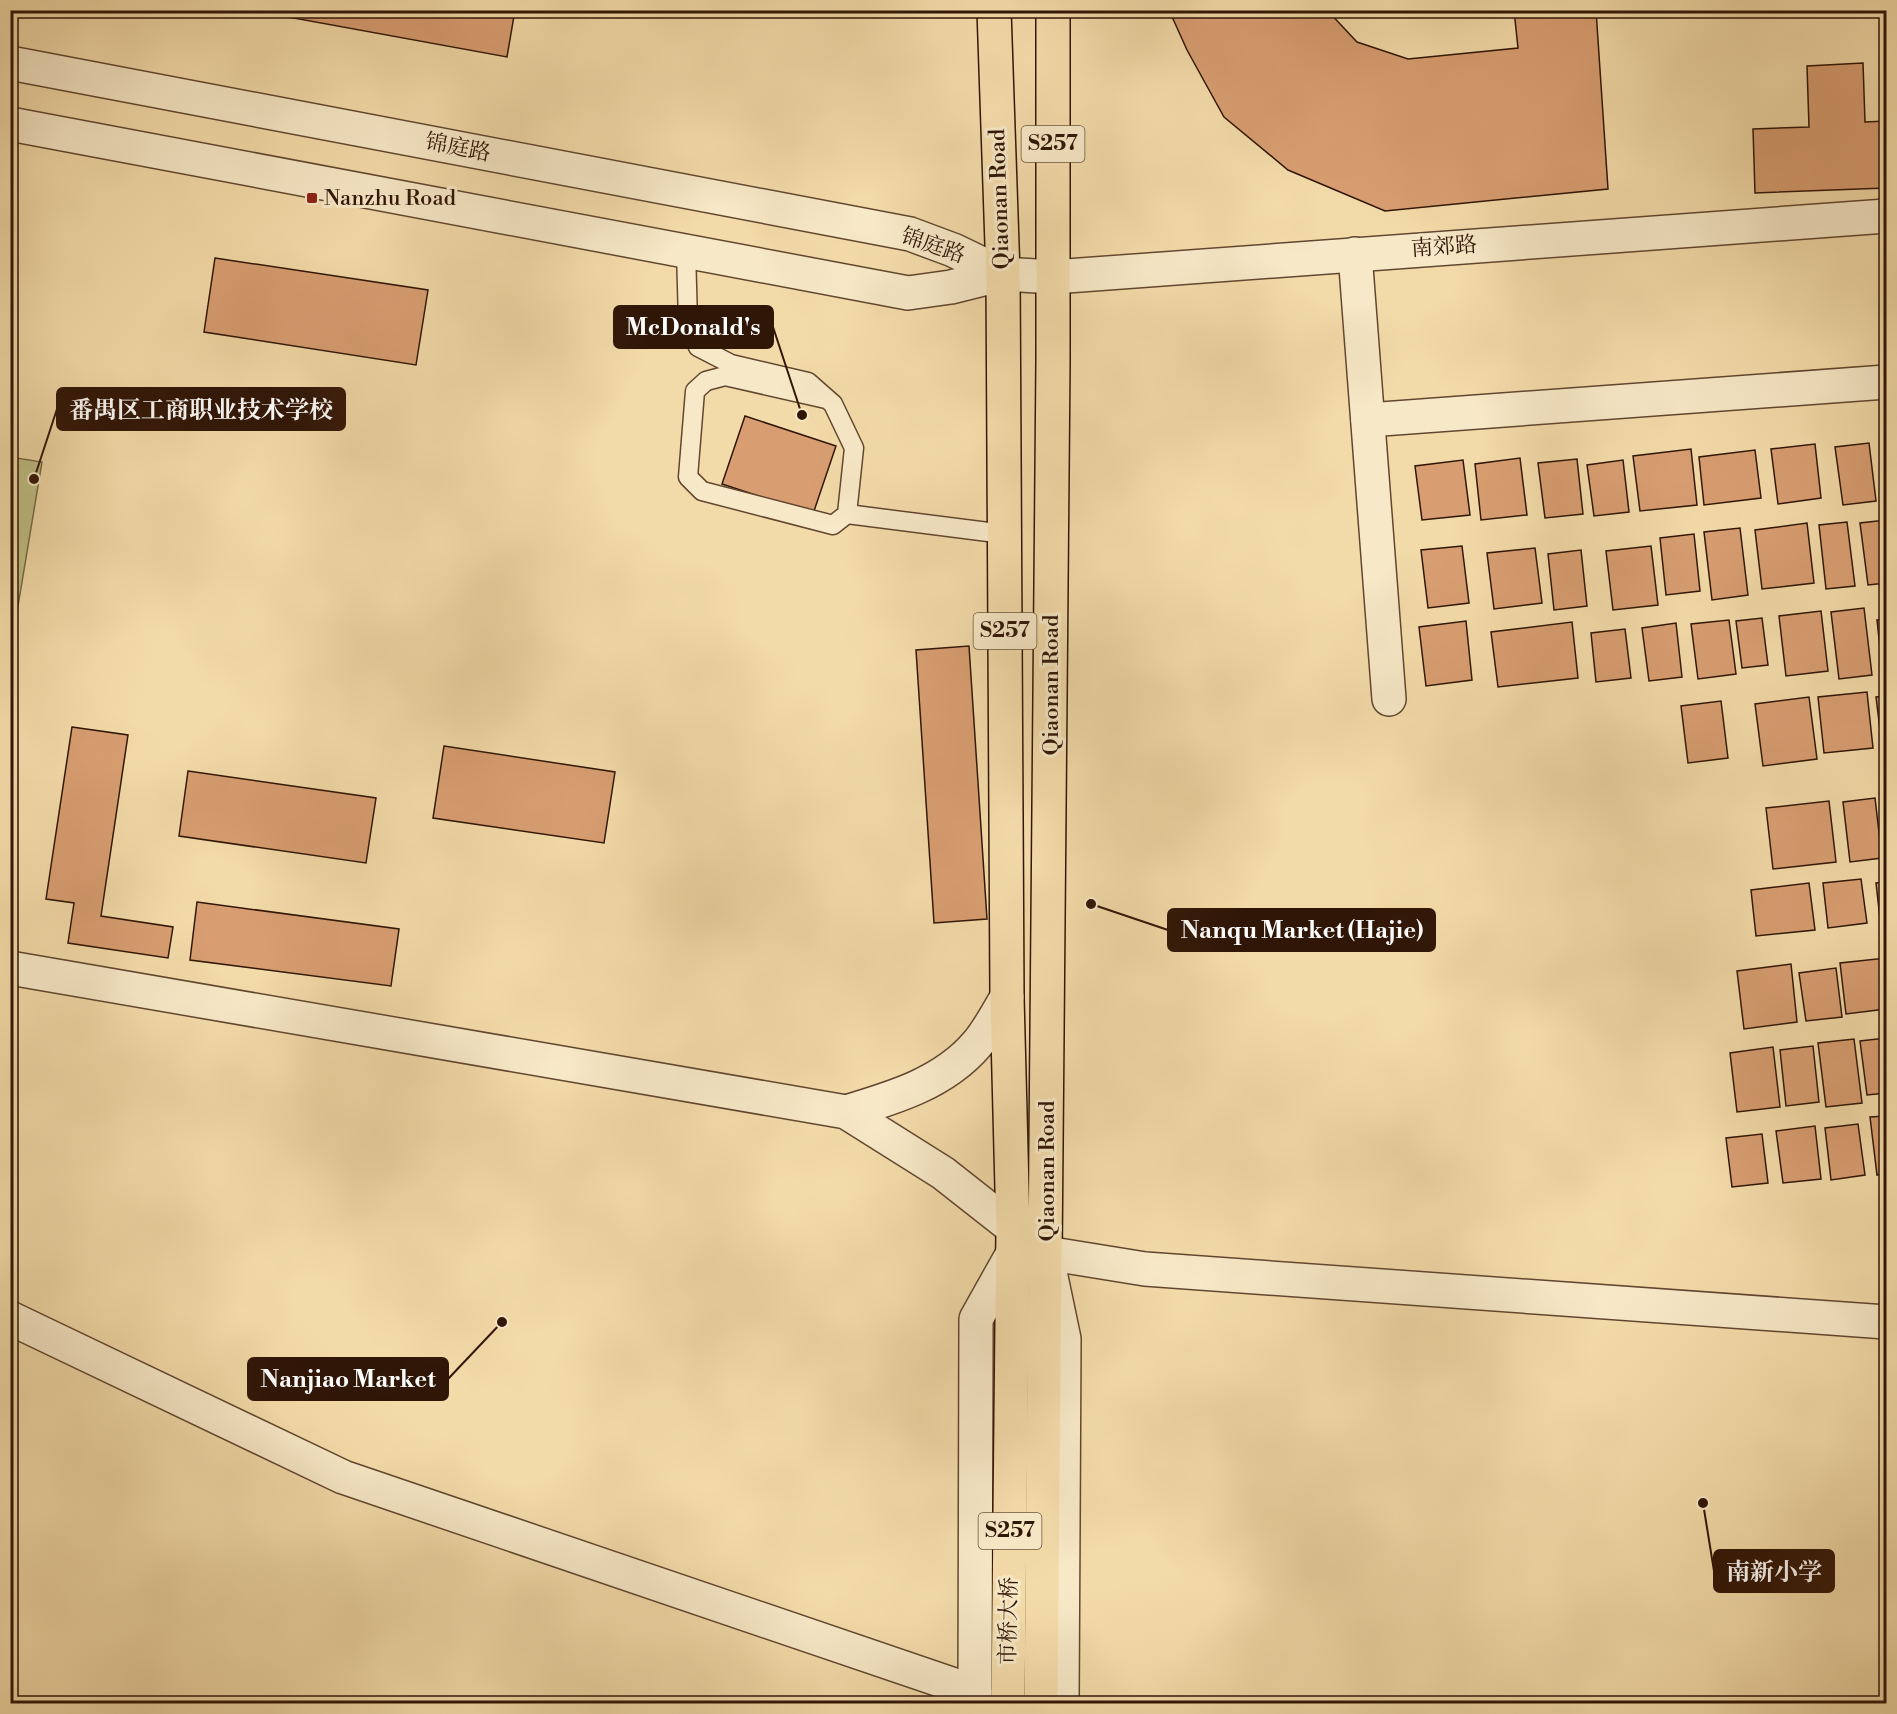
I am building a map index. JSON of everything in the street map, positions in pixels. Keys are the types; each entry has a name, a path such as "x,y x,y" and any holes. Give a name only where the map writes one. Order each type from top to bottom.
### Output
{"main road":[{"name":"Qiaonan Road","path":"994,10 1003,274 1007,997 1013,1240 1012,1359"},
{"name":"Qiaonan Road","path":"1044,1360 1053,10"},
{"name":"市桥大桥","path":"1008,1704 1012,1359"},
{"name":"市桥大桥","path":"1041,1704 1044,1360"}],"street":[{"name":"锦庭路","path":"10,63 910,234 953,250 1003,274"},
{"name":"锦庭路","path":"10,124 908,293 951,287 1003,274"},
{"name":"南郊路","path":"1003,274 1053,277 1887,216"},
{"path":"1355,254 1389,699"},
{"path":"1368,420 1887,382"},
{"path":"10,968 846,1112 943,1173 1013,1240 976,1318 975,1698 343,1477 10,1318"},
{"path":"846,1112 918,1087 954,1066 978,1044 1007,997"},
{"path":"1062,1704 1064,1339 1046,1253 1145,1269 1887,1322"}],"lane":[{"path":"686,251 688,321 698,347 731,364 808,382 833,404 854,448 847,514"},
{"path":"826,399 725,376 706,381 696,392 688,477 702,491 833,525 847,514 1004,534"}],"green space":[{"path":"10,457 42,462 14,630 10,630"}],"building":[{"path":"250,10 515,10 507,57"},
{"path":"1169,10 1327,10 1357,42 1408,59 1518,48 1514,10 1596,10 1608,189 1385,211 1288,170 1224,117 1187,50"},
{"path":"1863,63 1865,122 1886,121 1886,188 1755,193 1753,129 1809,127 1807,66"},
{"path":"215,258 428,290 416,365 204,332"},
{"path":"745,416 836,446 813,514 722,484"},
{"path":"1869,443 1876,501 1843,505 1835,447"},
{"path":"1815,444 1821,498 1778,504 1771,449"},
{"path":"1691,449 1697,505 1640,511 1633,456"},
{"path":"1755,450 1761,498 1704,505 1699,457"},
{"path":"1520,458 1527,515 1481,520 1475,464"},
{"path":"1577,459 1583,514 1545,518 1538,463"},
{"path":"1463,460 1470,515 1422,520 1415,466"},
{"path":"1623,460 1629,512 1594,516 1587,465"},
{"path":"1886,520 1886,583 1868,585 1860,523"},
{"path":"1847,522 1855,586 1826,589 1819,525"},
{"path":"1807,523 1814,583 1762,589 1755,530"},
{"path":"1740,528 1748,595 1712,600 1704,532"},
{"path":"1694,534 1700,591 1666,595 1660,538"},
{"path":"1462,546 1469,603 1428,608 1421,550"},
{"path":"1651,546 1658,605 1613,610 1606,551"},
{"path":"1535,548 1542,603 1494,609 1487,553"},
{"path":"1581,550 1587,606 1554,610 1548,554"},
{"path":"1864,608 1872,675 1839,679 1831,612"},
{"path":"1821,611 1828,671 1786,676 1779,616"},
{"path":"1762,618 1768,665 1742,668 1736,621"},
{"path":"1886,619 1886,676 1883,676 1877,620"},
{"path":"1729,620 1736,674 1698,679 1691,624"},
{"path":"1466,621 1472,680 1426,686 1419,627"},
{"path":"1572,622 1578,678 1498,687 1491,632"},
{"path":"1676,623 1682,677 1649,681 1642,628"},
{"path":"1625,629 1631,678 1596,682 1591,633"},
{"path":"969,646 987,919 934,923 916,650"},
{"path":"1867,692 1873,748 1824,753 1818,697"},
{"path":"1886,696 1886,754 1883,754 1876,697"},
{"path":"1809,697 1817,759 1763,766 1755,704"},
{"path":"1721,701 1728,758 1688,763 1681,706"},
{"path":"72,727 128,735 101,916 173,927 168,958 68,943 74,903 46,899"},
{"path":"444,746 615,772 604,843 433,818"},
{"path":"188,771 376,798 366,863 179,836"},
{"path":"1875,798 1882,858 1850,862 1843,802"},
{"path":"1829,801 1836,862 1773,869 1766,808"},
{"path":"1861,879 1867,923 1828,928 1823,883"},
{"path":"1886,882 1886,935 1882,936 1876,883"},
{"path":"1809,883 1815,930 1756,936 1751,890"},
{"path":"197,902 399,929 391,986 190,960"},
{"path":"1886,958 1886,1009 1846,1014 1840,963"},
{"path":"1791,964 1797,1022 1744,1029 1737,971"},
{"path":"1836,968 1842,1017 1806,1021 1799,973"},
{"path":"1886,1038 1886,1093 1867,1095 1860,1041"},
{"path":"1854,1039 1862,1103 1826,1107 1818,1043"},
{"path":"1813,1046 1819,1102 1786,1106 1780,1050"},
{"path":"1773,1047 1780,1107 1737,1112 1730,1053"},
{"path":"1886,1116 1886,1173 1877,1175 1870,1117"},
{"path":"1858,1124 1865,1175 1831,1180 1825,1128"},
{"path":"1815,1126 1821,1179 1783,1183 1776,1131"},
{"path":"1762,1134 1768,1183 1732,1187 1726,1138"}],"place":[{"name":"Nanzhu Road","path":"312,198"},
{"name":"McDonald's","path":"802,415"},
{"name":"番禺区工商职业技术学校","path":"34,479"},
{"name":"Nanqu Market (Hajie)","path":"1091,904"},
{"name":"Nanjiao Market","path":"502,1322"},
{"name":"南新小学","path":"1703,1503"}]}
